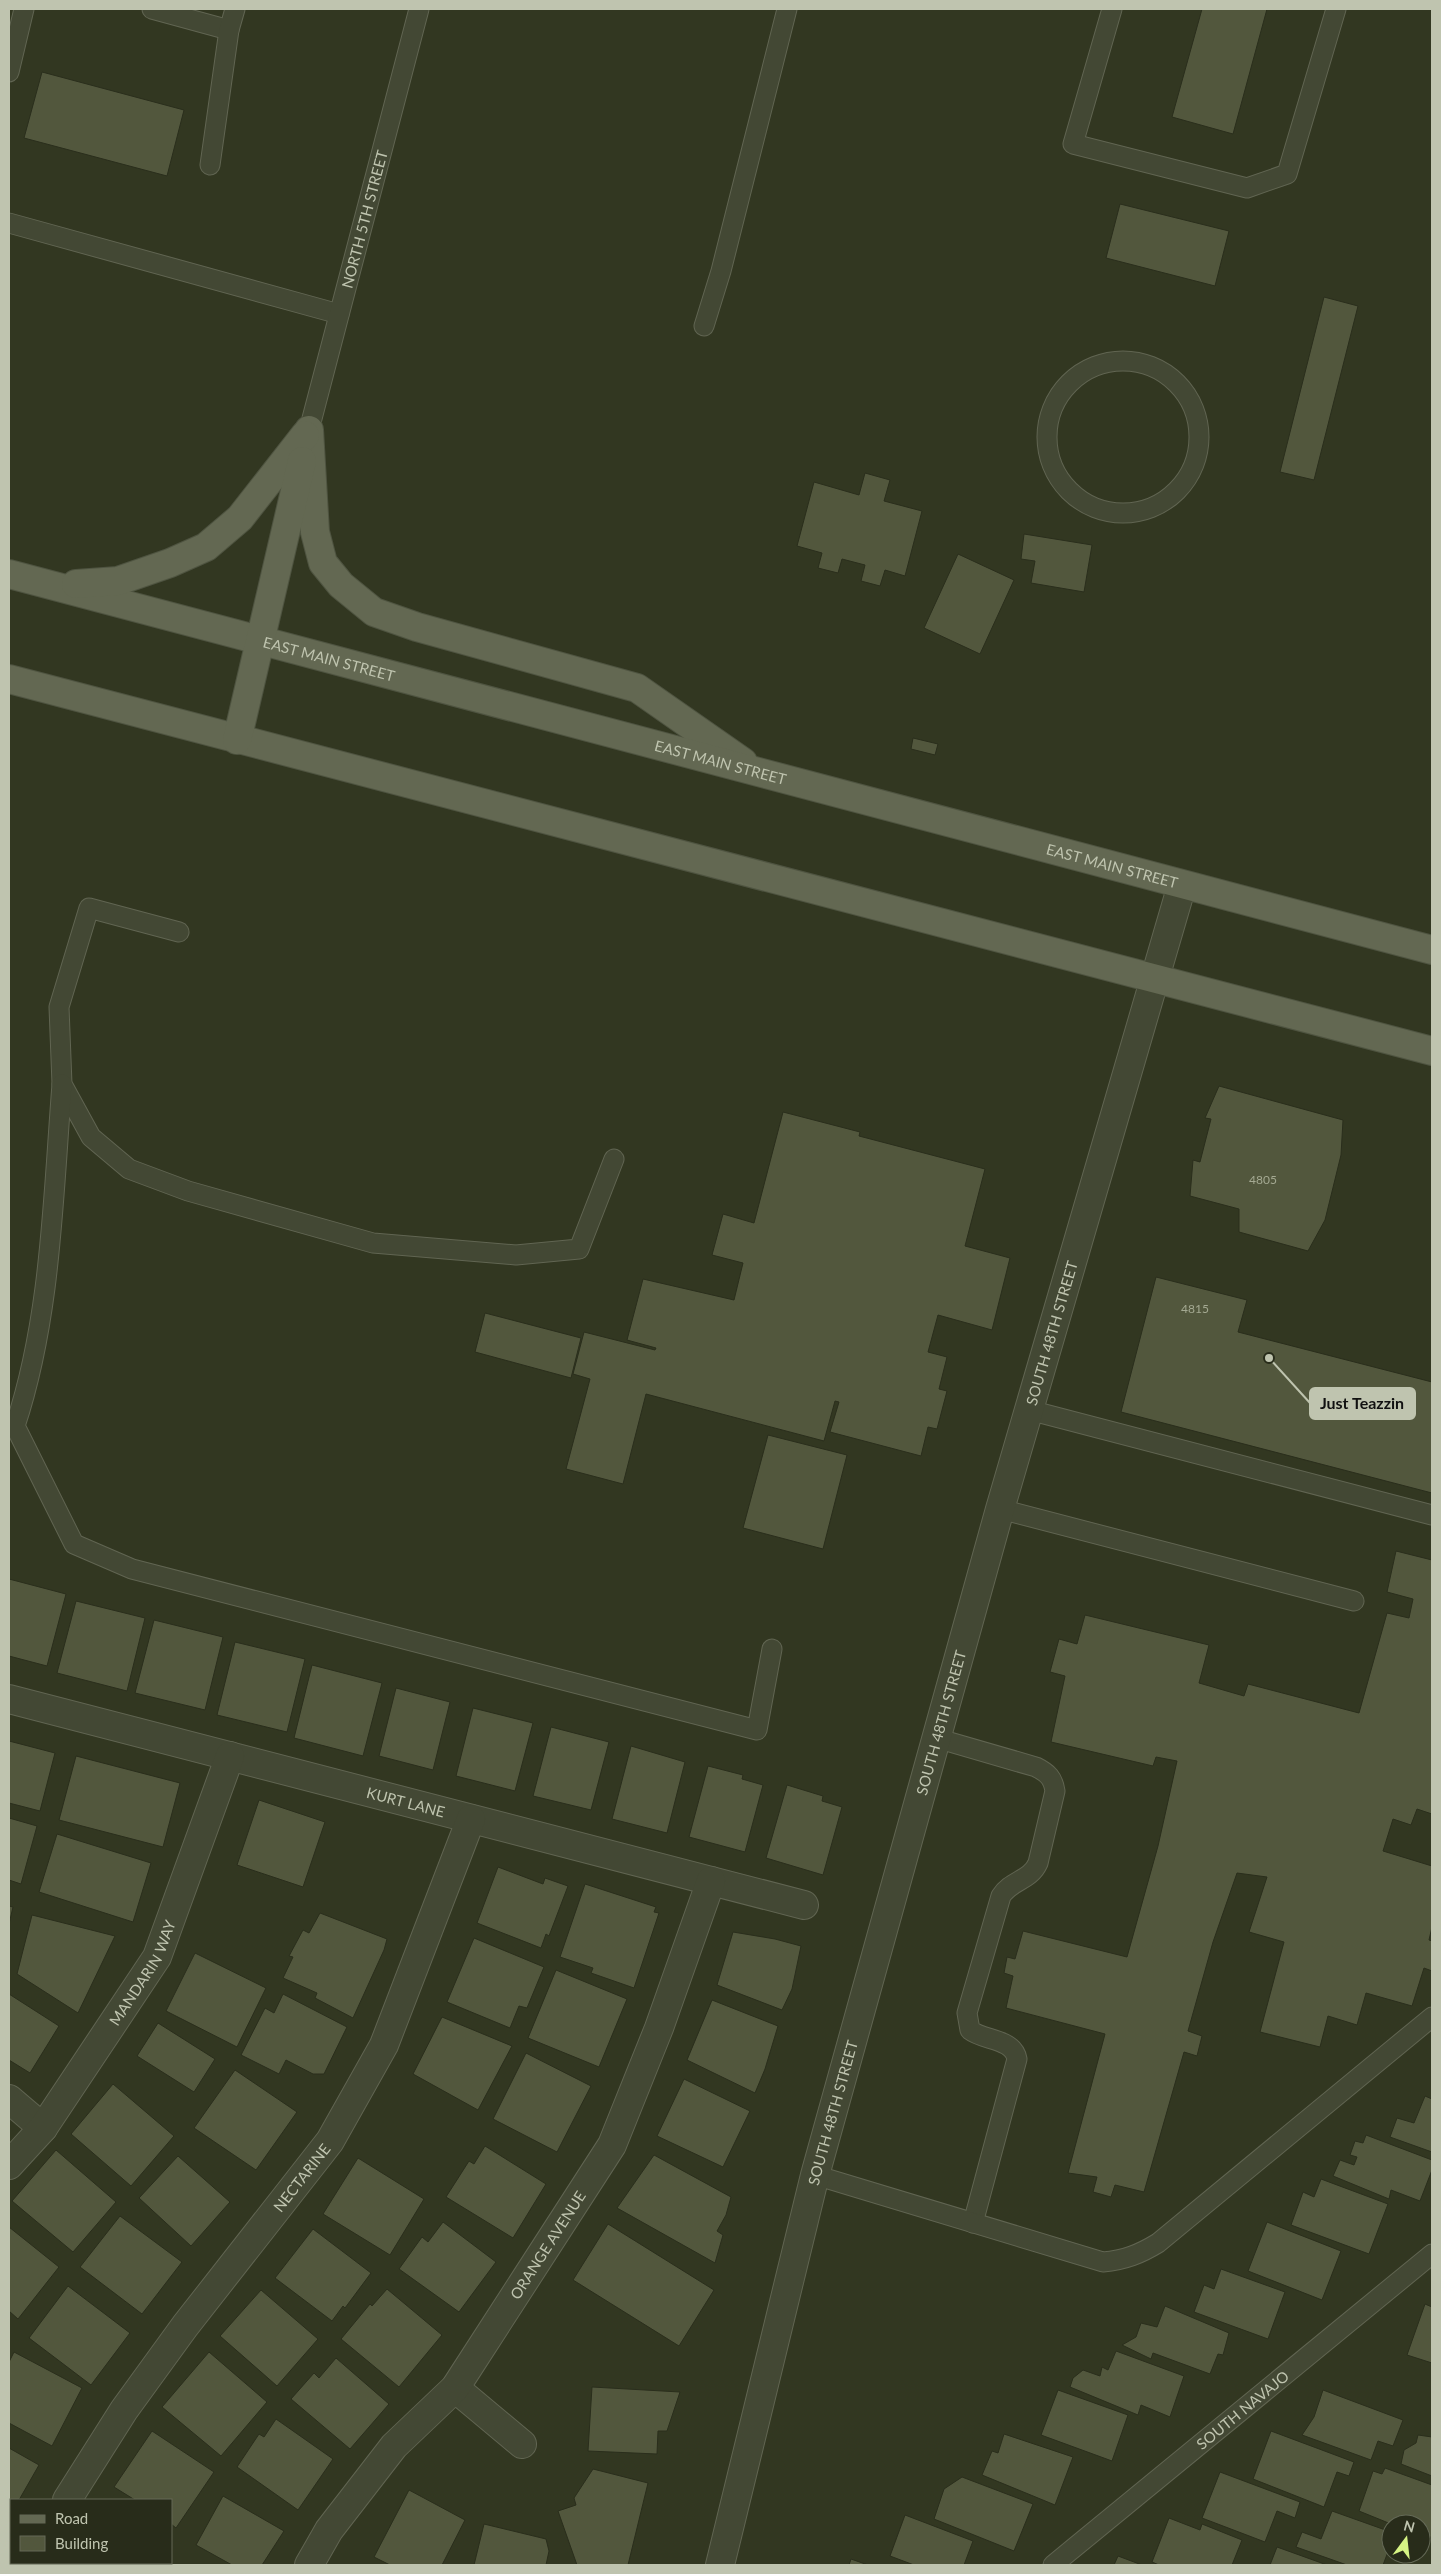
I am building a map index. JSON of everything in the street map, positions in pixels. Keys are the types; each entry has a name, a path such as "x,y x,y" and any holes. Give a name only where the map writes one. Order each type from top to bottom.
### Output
{"main road":[{"path":"52,585 118,581 170,563 206,547 240,518 309,430"},
{"path":"237,740 262,639 309,430"},
{"path":"309,430 315,532 324,563 341,585 374,612 417,627 637,688 761,774"},
{"name":"EAST MAIN STREET","path":"9,574 262,639 761,774 1432,950"},
{"path":"9,679 237,740 1156,978 1432,1052"}],"street":[{"name":"SOUTH 48TH STREET","path":"720,2565 815,2175 1000,1508 1182,885"},
{"name":"KURT LANE","path":"9,1700 804,1905"},
{"name":"MANDARIN WAY","path":"9,2165 43,2128 157,1957 230,1756"},
{"name":"NECTARINE","path":"69,2499 135,2395 185,2326 330,2141 384,2045 471,1820"},
{"name":"ORANGE AVENUE","path":"309,2565 329,2530 394,2446 455,2388 612,2145 659,2028 711,1881"},
{"path":"9,2099 43,2128"},
{"path":"455,2388 522,2444"}],"lane":[{"path":"9,72 24,9"},
{"path":"152,9 229,30"},
{"path":"210,165 229,30 235,9"},
{"name":"NORTH 5TH STREET","path":"309,430 419,9"},
{"path":"704,326 721,271 786,9"},
{"path":"1112,9 1073,144 1247,188 1287,174 1336,9"},
{"path":"9,223 339,314"},
{"path":"1115,361 1140,362 1162,371 1181,387 1194,407 1200,431 1198,455 1187,480 1169,499 1146,510 1120,514 1094,509 1071,494 1054,474 1046,448 1047,422 1056,399 1071,380 1092,367 1115,361"},
{"path":"179,932 89,908 59,1007 62,1084 44,1285 28,1388 15,1426 74,1544 132,1568 757,1730 772,1649"},
{"path":"62,1084 91,1137 129,1169 197,1194 373,1243 516,1255 579,1249 614,1159"},
{"path":"1029,1410 1432,1515"},
{"path":"1000,1508 1354,1601"},
{"path":"936,1738 1036,1767 1046,1772 1054,1781 1055,1791 1038,1864 1034,1872 1006,1888 1001,1896 967,2013 970,2030 977,2035 1006,2044 1016,2052 1017,2059 973,2223"},
{"path":"815,2175 1103,2262 1120,2261 1140,2254 1158,2243 1432,2017"},
{"name":"SOUTH NAVAJO","path":"1053,2565 1432,2254"}],"building":[{"path":"1202,9 1267,9 1233,134 1172,117"},
{"path":"42,72 184,110 167,176 24,138"},
{"path":"1120,204 1229,231 1215,286 1106,258"},
{"path":"1324,297 1358,306 1314,480 1280,472"},
{"path":"865,473 890,480 884,501 922,511 905,576 885,570 880,586 861,581 865,565 842,559 838,573 818,568 822,553 797,546 814,482 859,495"},
{"path":"1024,534 1092,545 1084,592 1031,583 1035,561 1021,559"},
{"path":"958,554 1014,580 980,654 924,628"},
{"path":"913,738 938,744 935,755 911,749"},
{"path":"1219,1086 1343,1120 1341,1155 1325,1220 1308,1251 1239,1232 1239,1209 1190,1196 1193,1160 1200,1162 1211,1119 1205,1118"},
{"path":"783,1112 860,1132 859,1136 985,1169 965,1246 1010,1258 992,1330 938,1315 928,1352 947,1357 939,1389 947,1391 937,1429 928,1427 921,1456 830,1432 839,1402 835,1401 824,1441 646,1394 623,1484 566,1469 590,1379 573,1374 584,1332 655,1350 656,1348 627,1340 643,1279 734,1300 743,1263 712,1255 723,1214 754,1223"},
{"path":"1156,1277 1247,1300 1238,1332 1432,1382 1432,1493 1121,1412"},
{"path":"485,1313 581,1338 571,1378 475,1352"},
{"path":"768,1435 847,1455 823,1549 743,1528"},
{"path":"1396,1551 1432,1560 1432,1814 1417,1809 1411,1825 1393,1819 1383,1851 1432,1866 1432,1927 1429,1940 1432,1941 1432,1971 1424,1968 1412,2006 1366,1993 1357,2025 1328,2016 1320,2047 1260,2032 1284,1942 1249,1932 1267,1877 1237,1873 1213,1942 1188,2031 1202,2036 1197,2056 1184,2052 1144,2192 1115,2185 1111,2197 1093,2192 1097,2177 1068,2173 1105,2034 1006,2008 1013,1976 1004,1973 1007,1957 1015,1959 1023,1931 1127,1957 1158,1846 1177,1761 1156,1757 1153,1766 1051,1742 1065,1676 1050,1672 1059,1639 1077,1644 1085,1615 1209,1645 1199,1683 1244,1696 1248,1684 1359,1713 1387,1613 1409,1618 1413,1599 1387,1592"},
{"path":"9,1579 66,1594 47,1666 9,1656"},
{"path":"76,1601 145,1618 127,1691 57,1673"},
{"path":"154,1620 223,1637 205,1710 135,1693"},
{"path":"235,1642 305,1659 287,1732 217,1715"},
{"path":"312,1665 382,1683 363,1756 294,1738"},
{"path":"396,1688 450,1702 433,1770 379,1756"},
{"path":"473,1708 533,1723 515,1791 456,1776"},
{"path":"551,1727 609,1742 591,1810 533,1796"},
{"path":"9,1741 55,1753 40,1811 9,1803"},
{"path":"631,1746 685,1762 667,1833 612,1819"},
{"path":"76,1756 180,1783 163,1847 59,1820"},
{"path":"708,1766 743,1775 742,1779 763,1785 745,1852 689,1837"},
{"path":"787,1785 823,1796 822,1801 842,1807 823,1875 766,1858"},
{"path":"259,1800 325,1822 303,1887 237,1865"},
{"path":"9,1818 37,1826 21,1884 9,1880"},
{"path":"57,1834 151,1863 133,1922 39,1892"},
{"path":"498,1867 543,1884 545,1878 568,1886 549,1936 546,1934 541,1948 477,1923"},
{"path":"585,1884 656,1907 654,1912 659,1913 634,1988 591,1973 593,1968 560,1957"},
{"path":"9,1906 13,1907 9,1924"},
{"path":"320,1913 387,1939 384,1950 353,2018 315,1998 317,1993 283,1978 293,1957 289,1956 303,1930 309,1933"},
{"path":"32,1915 115,1936 78,2013 17,1974"},
{"path":"733,1932 775,1939 801,1946 792,1989 782,2010 717,1985"},
{"path":"474,1938 544,1967 527,2008 519,2006 510,2028 447,2002"},
{"path":"195,1953 266,1988 237,2047 166,2011"},
{"path":"556,1970 627,1999 599,2067 528,2038"},
{"path":"9,1994 59,2026 30,2073 9,2060"},
{"path":"283,1994 347,2027 324,2074 313,2074 286,2060 279,2074 241,2055 265,2008 274,2013"},
{"path":"712,2000 778,2026 765,2069 755,2093 687,2060"},
{"path":"442,2017 512,2046 478,2110 413,2074"},
{"path":"158,2023 215,2059 194,2092 137,2056"},
{"path":"526,2053 591,2086 557,2152 493,2119"},
{"path":"235,2070 297,2112 256,2170 194,2128"},
{"path":"684,2079 750,2111 723,2167 657,2136"},
{"path":"113,2084 174,2136 131,2186 71,2134"},
{"path":"1425,2096 1432,2099 1432,2152 1390,2137 1397,2118 1414,2123"},
{"path":"1366,2135 1432,2160 1432,2170 1420,2201 1391,2190 1389,2199 1333,2176 1340,2160 1354,2165 1357,2157 1350,2155 1355,2141 1363,2143"},
{"path":"485,2146 546,2184 513,2238 446,2197 469,2161 474,2164"},
{"path":"56,2150 116,2202 73,2252 12,2201"},
{"path":"654,2155 731,2197 726,2215 717,2231 723,2235 715,2263 617,2208"},
{"path":"178,2156 230,2202 191,2246 139,2198"},
{"path":"358,2158 424,2199 390,2255 323,2214"},
{"path":"1321,2179 1388,2204 1369,2254 1291,2225 1303,2192 1314,2197"},
{"path":"120,2216 182,2262 142,2314 80,2267"},
{"path":"443,2222 496,2262 459,2312 399,2269 422,2237 428,2242"},
{"path":"1267,2222 1341,2251 1322,2300 1248,2271"},
{"path":"608,2224 714,2290 679,2346 573,2280"},
{"path":"9,2227 59,2267 18,2319 9,2311"},
{"path":"313,2229 371,2273 345,2308 343,2306 332,2321 275,2278"},
{"path":"1221,2269 1285,2292 1268,2339 1194,2312 1204,2285 1214,2289"},
{"path":"68,2286 130,2333 91,2385 29,2338"},
{"path":"387,2289 442,2335 399,2387 341,2339 370,2304 372,2306"},
{"path":"261,2290 318,2339 277,2386 220,2336"},
{"path":"1425,2304 1432,2307 1432,2363 1407,2355"},
{"path":"1165,2306 1229,2333 1223,2355 1218,2354 1210,2374 1153,2353 1151,2359 1122,2345 1136,2337 1141,2323 1157,2327"},
{"path":"1116,2351 1184,2376 1170,2417 1141,2405 1138,2415 1070,2387 1073,2378 1083,2370 1100,2376 1102,2367 1108,2370"},
{"path":"14,2352 82,2388 52,2446 9,2423 9,2362"},
{"path":"209,2352 267,2402 221,2456 162,2407"},
{"path":"336,2358 389,2404 350,2449 291,2399 314,2373 319,2378"},
{"path":"592,2387 680,2392 667,2431 658,2431 657,2454 588,2451"},
{"path":"1058,2390 1128,2415 1112,2461 1041,2435"},
{"path":"1323,2390 1403,2420 1393,2446 1378,2441 1371,2460 1302,2435 1314,2417"},
{"path":"276,2419 333,2459 298,2510 237,2467 259,2434 264,2437"},
{"path":"152,2431 214,2472 176,2528 172,2525 172,2499 133,2499 114,2487"},
{"path":"1271,2431 1354,2462 1349,2476 1337,2472 1324,2507 1253,2479"},
{"path":"1004,2434 1073,2457 1055,2505 982,2475 992,2451 998,2453"},
{"path":"1418,2435 1432,2437 1432,2476 1401,2464 1404,2450 1416,2443"},
{"path":"9,2448 39,2465 20,2499 10,2499 9,2511"},
{"path":"1385,2468 1432,2485 1431,2537 1431,2514 1381,2514 1381,2520 1359,2511 1373,2471 1382,2474"},
{"path":"593,2469 648,2483 628,2565 577,2565 558,2511 576,2505 574,2498"},
{"path":"1220,2472 1300,2502 1295,2518 1277,2511 1265,2542 1202,2518"},
{"path":"962,2477 1033,2504 1014,2551 934,2519 944,2489"},
{"path":"409,2490 465,2520 442,2565 390,2565 374,2557"},
{"path":"223,2496 284,2531 262,2565 232,2565 196,2545"},
{"path":"1332,2511 1381,2528 1381,2564 1383,2565 1347,2565 1296,2547 1302,2532 1321,2539"},
{"path":"905,2515 973,2541 964,2565 914,2565 890,2556"},
{"path":"1169,2518 1200,2530 1202,2524 1242,2540 1232,2565 1159,2565 1152,2562"},
{"path":"484,2524 546,2539 549,2551 546,2565 474,2565"},
{"path":"1277,2547 1327,2565 1270,2565"},
{"path":"1118,2556 1142,2565 1114,2565"},
{"path":"851,2559 868,2565 849,2565"},
{"path":"70,2564 157,2564 156,2565"}],"place":[{"name":"Just Teazzin","path":"1269,1358"}]}
